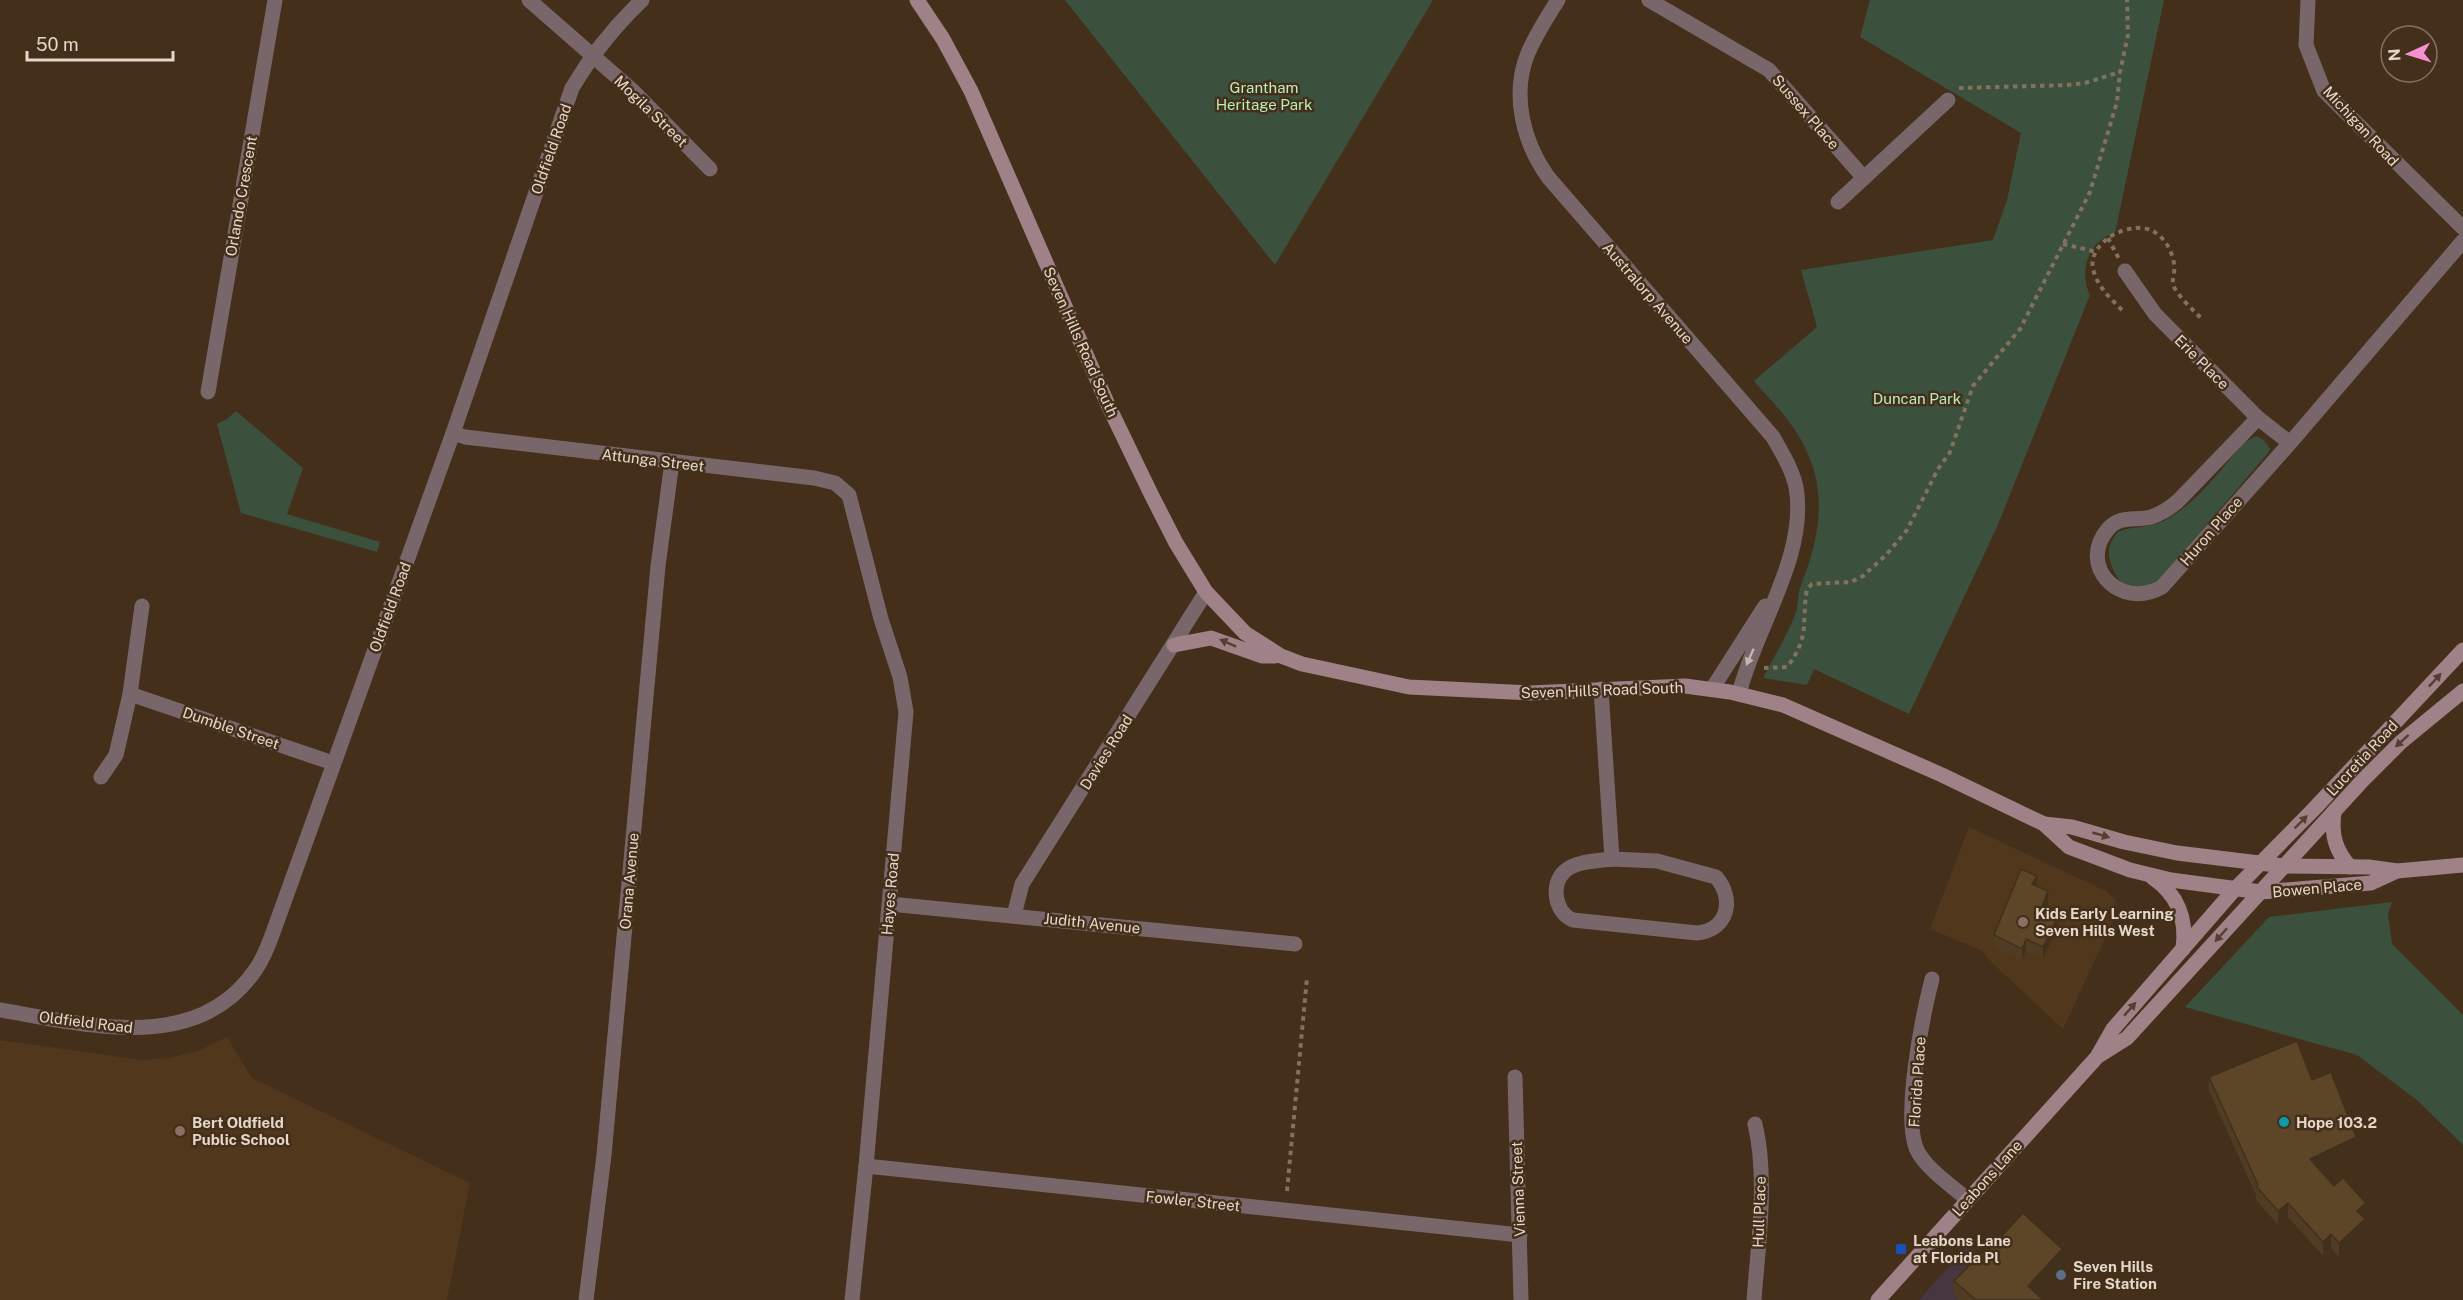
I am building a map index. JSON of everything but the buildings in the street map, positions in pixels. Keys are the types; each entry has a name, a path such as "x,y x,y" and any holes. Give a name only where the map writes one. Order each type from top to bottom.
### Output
{"street":[{"name":"Orlando Crescent","path":"208,392 275,0"},
{"path":"529,0 592,55"},
{"name":"Oldfield Road","path":"0,1010 102,1027 129,1029 176,1023 222,1005 247,982 267,948 453,433 572,88 592,55 620,21 642,0"},
{"name":"Seven Hills Road South","path":"917,0 943,39 971,91 1109,407 1156,504 1206,592 1245,633 1281,656 1323,670 1409,687 1495,693 1658,686 1712,689 1783,705 1887,749 2043,824 2069,847 2130,870 2234,890"},
{"name":"Australorp Avenue","path":"1558,0 1528,54 1522,73 1521,108 1527,138 1539,164 1773,437 1786,460 1796,486 1798,521 1794,542 1765,624 1745,668 1739,694"},
{"name":"Sussex Place","path":"1649,0 1769,70 1864,178"},
{"name":"Michigan Road","path":"2308,0 2306,45 2324,91 2463,228"},
{"name":"Mogila Street","path":"592,55 633,91 710,169"},
{"path":"1838,202 1948,100"},
{"name":"Huron Place","path":"2258,418 2167,510 2150,518 2125,519 2110,526 2101,541 2098,558 2103,575 2109,583 2128,594 2142,595 2162,586 2290,443 2463,241"},
{"name":"Erie Place","path":"2125,271 2155,314 2258,418 2290,443"},
{"name":"Attunga Street","path":"453,433 465,438 830,481 849,495"},
{"name":"Orana Avenue","path":"586,1300 597,1229 658,566 672,462"},
{"name":"Hayes Road","path":"849,495 881,619 904,696 906,712 852,1300"},
{"name":"Australorp Avenue","path":"1712,689 1780,583"},
{"name":"Davies Road","path":"1014,915 1022,884 1206,592"},
{"path":"101,777 116,755 130,694 142,606"},
{"name":"Seven Hills Road South","path":"1174,645 1211,638 1262,656 1281,656"},
{"name":"Lucretia Road","path":"2260,864 2463,650"},
{"path":"1601,689 1612,859"},
{"name":"Lucretia Road","path":"2261,892 2401,742 2463,691"},
{"name":"Dumble Street","path":"130,694 333,763"},
{"path":"2334,812 2332,826 2335,846 2350,867"},
{"name":"Seven Hills Road South","path":"2043,824 2072,827 2177,854 2284,866"},
{"path":"1612,859 1657,861 1716,877 1725,890 1723,920 1715,928 1697,933 1573,920 1564,915 1557,901 1558,882 1563,873 1575,865 1612,859"},
{"name":"Leabons Lane","path":"1878,1300 2097,1057 2113,1029 2234,890 2260,864"},
{"name":"Bowen Place","path":"2284,866 2350,867 2397,872 2463,865"},
{"name":"Bowen Place","path":"2234,890 2294,891 2371,883 2397,872"},
{"path":"2148,874 2161,883 2177,901 2184,928 2183,949"},
{"name":"Leabons Lane","path":"2097,1057 2127,1038 2261,892"},
{"name":"Judith Avenue","path":"890,904 1295,944"},
{"name":"Florida Place","path":"1932,979 1921,1026 1915,1075 1913,1112 1915,1146 1922,1160 1968,1200"},
{"name":"Vienna Street","path":"1515,1077 1521,1300"},
{"name":"Hull Place","path":"1754,1300 1761,1187 1759,1140 1755,1125"},
{"name":"Fowler Street","path":"866,1166 1520,1235"}],"path":[{"path":"1745,668 1787,667 1797,653 1805,635 1807,589 1812,584 1851,582 1863,576 1886,555 1907,530 1938,469 1950,453 1973,386 2020,329 2090,192 2117,102 2120,72 2128,35 2127,0"},
{"path":"1948,100 1951,91 1962,87 2068,85 2085,83 2120,72"},
{"path":"2063,244 2097,252"},
{"path":"1287,1191 1307,978"}],"shaded area":[{"name":"Kids Early Learning Seven Hills West","path":"1969,827 2106,891 2115,900 2116,915 2063,1029 1981,950 1930,929"},
{"name":"Bert Oldfield Public School","path":"227,1037 252,1078 470,1183 447,1300 0,1300 0,1040 142,1060 167,1058 198,1051"},
{"path":"1968,1245 2027,1300 1919,1300"}],"green space":[{"name":"Grantham Heritage Park","path":"1065,0 1433,0 1275,265"},
{"name":"Duncan Park","path":"1870,0 2164,0 2115,233 2098,242 2088,258 2085,276 2090,295 1997,527 1909,714 1814,669 1807,685 1763,678 1796,612 1799,591 1809,564 1818,522 1817,482 1803,443 1786,417 1754,381 1817,327 1801,270 1993,240 2007,200 2021,133 1860,37"},
{"path":"236,411 303,468 287,514 380,542 377,552 241,513 217,424"},
{"path":"2256,436 2267,444 2270,449 2268,453 2161,578 2146,586 2120,582 2109,557 2110,545 2118,532 2154,525 2184,508 2205,488 2244,443"},
{"path":"2392,902 2388,914 2392,944 2463,1015 2463,1145 2418,1101 2357,1055 2185,1007 2269,917"}],"place":[{"name":"Kids Early Learning Seven Hills West","path":"2023,922"},
{"name":"Hope 103.2","path":"2284,1122"},
{"name":"Bert Oldfield Public School","path":"180,1131"},
{"name":"Leabons Lane at Florida Pl","path":"1901,1249"},
{"name":"Seven Hills Fire Station","path":"2061,1275"}]}
